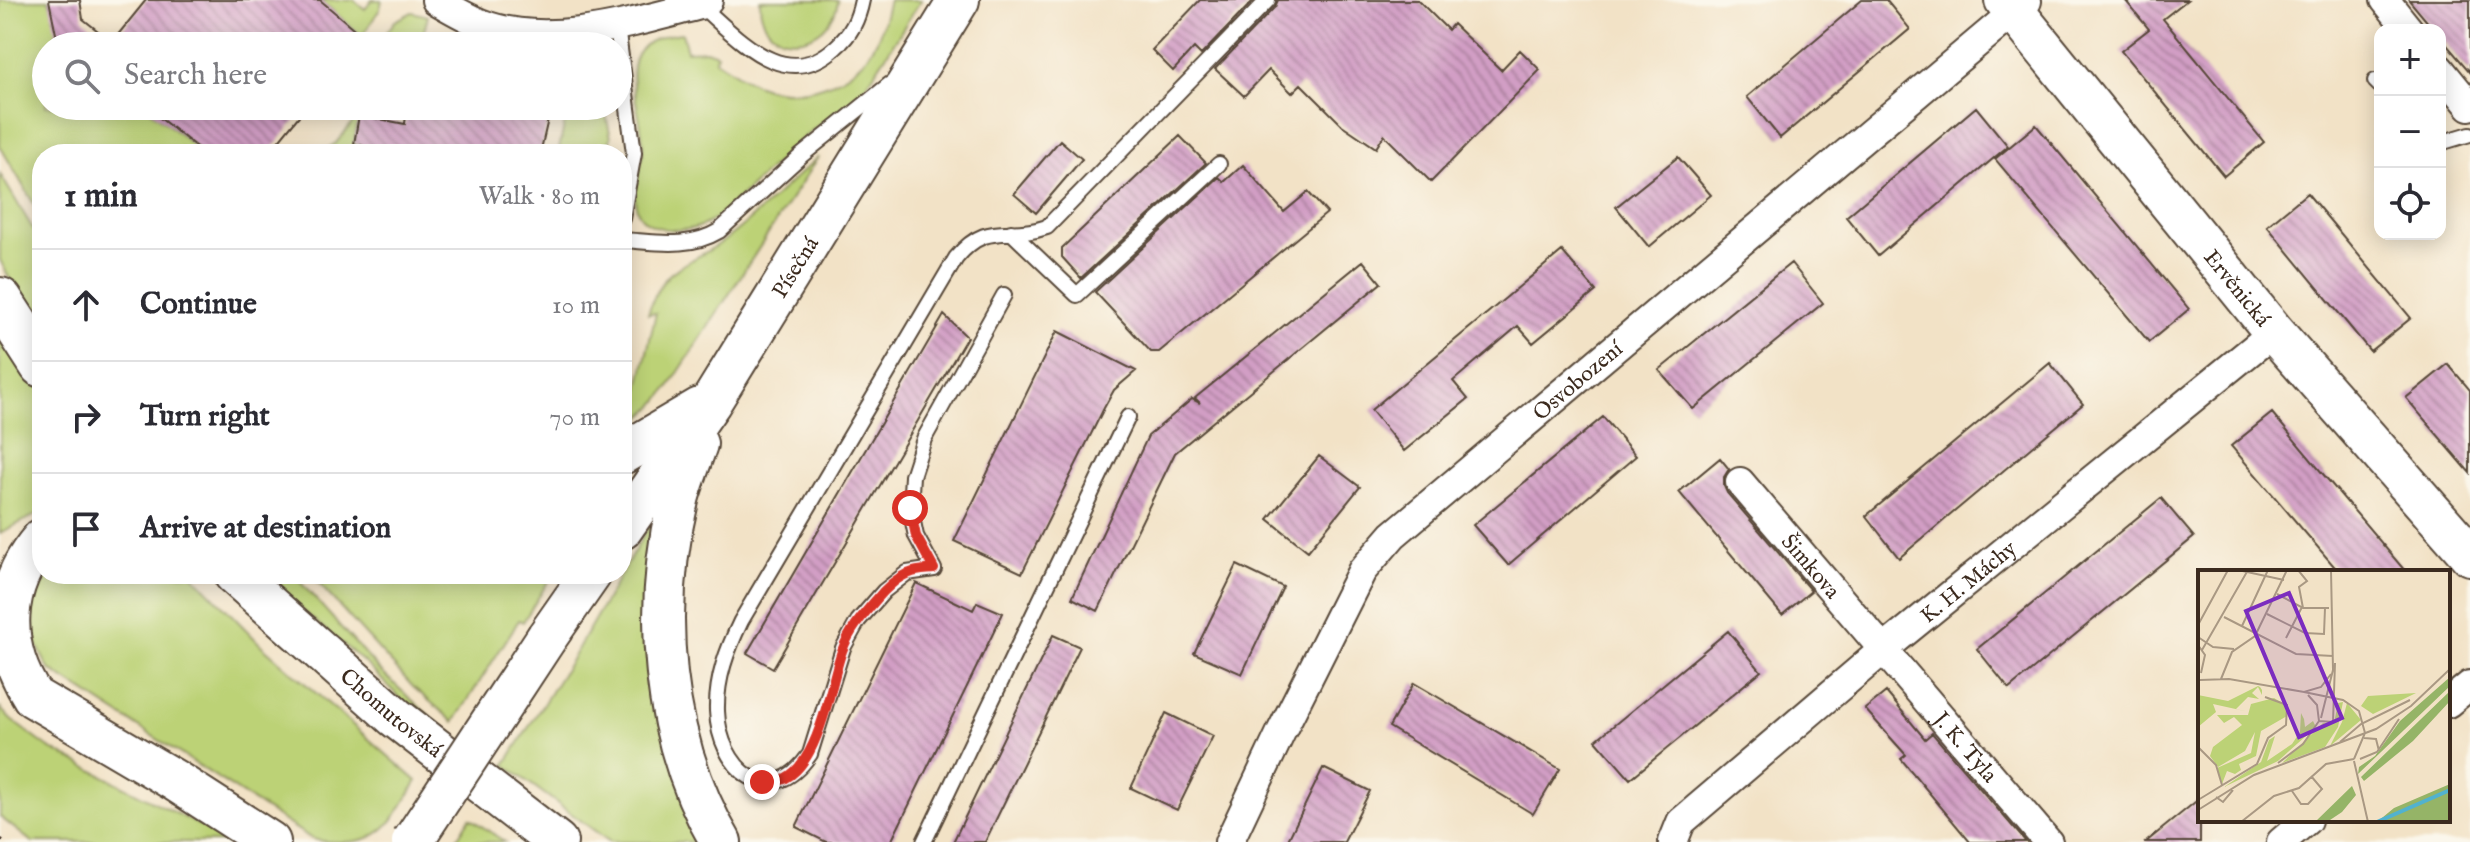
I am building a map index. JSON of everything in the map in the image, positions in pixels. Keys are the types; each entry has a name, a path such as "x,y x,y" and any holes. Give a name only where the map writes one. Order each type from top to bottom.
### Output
{"highway":[{"path":"0,300 32,350"}],"street":[{"path":"436,0 481,23 531,32"},
{"name":"Písečná","path":"632,515 711,402 959,0"},
{"path":"2385,0 2404,24"},
{"path":"553,32 617,27 704,2"},
{"name":"Ervěnická","path":"2015,4 2274,332 2470,555"},
{"name":"Osvobození","path":"1229,842 1362,571 1393,535 2015,4"},
{"path":"2446,76 2470,106"},
{"name":"K. H. Máchy","path":"1673,842 1681,822 1883,650 2274,332"},
{"path":"632,448 711,402"},
{"path":"711,402 680,495 673,527 665,601 673,711 687,768 721,842"},
{"name":"Šimkova","path":"1740,482 1883,650"},
{"path":"32,551 4,597 2,615 5,650 10,667 21,683 33,697 174,780 270,842"},
{"name":"Chomutovská","path":"245,584 395,717 557,842"},
{"path":"412,842 584,584"},
{"name":"J. K. Tyla","path":"1883,650 2048,842"},
{"path":"2450,701 2470,685"},
{"path":"2281,842 2305,822"}],"lane":[{"path":"704,2 759,56 794,66 818,60 850,35 862,0"},
{"path":"1004,295 924,439 912,476 910,508 916,536 934,569 907,573 884,591 858,621 843,648 810,754 800,769 772,784 751,779 736,767 724,744 717,716 717,690 722,668 741,621 956,258 968,243 990,233 1035,231 1047,227 1268,0"},
{"path":"617,27 618,32"},
{"path":"632,240 688,243 704,240 719,231 829,132 922,59"},
{"path":"630,120 634,153 632,164"},
{"path":"2446,141 2470,134"},
{"path":"1011,232 1077,295 1219,164"},
{"path":"924,842 1128,417"}],"green space":[{"path":"0,0 49,0 59,32 32,32 32,120 162,120 192,144 32,144 32,201 0,146"},
{"path":"320,0 354,0 365,9 372,0 382,0 380,9 365,32 357,32"},
{"path":"760,0 838,0 833,16 823,28 811,36 796,40 782,38 771,31 763,19"},
{"path":"889,0 921,0 877,70 851,103 814,129 715,219 682,230 666,229 645,221 639,214 635,198 643,152 632,77 634,61 642,48 657,38 682,33 687,51 706,50 717,54 715,60 752,83 774,90 809,90 841,78 867,56 880,32"},
{"path":"412,12 428,16 424,32 387,32 395,21"},
{"path":"358,120 354,143 358,144 336,143"},
{"path":"562,120 607,120 611,138 608,144 560,144 565,121"},
{"path":"818,157 669,387 632,426 632,407 656,313 648,314 662,283 681,266 717,246"},
{"path":"0,174 32,227 32,322 0,260"},
{"path":"0,325 32,371 32,517 0,533"},
{"path":"649,526 658,532 701,842 610,842 505,765 615,584 632,584 632,555"},
{"path":"37,584 202,584 262,646 417,781 389,824 371,837 344,842 312,839 49,669 30,622"},
{"path":"271,584 302,584 380,671 446,731 446,736 415,713 365,663"},
{"path":"319,584 547,584 523,622 519,620 454,722 413,687"},
{"path":"0,708 49,748 227,842 32,842 0,817"},
{"path":"470,818 505,842 455,842"}],"building":[{"path":"49,0 80,0 83,19 99,32 56,32"},
{"path":"146,0 320,0 358,32 120,32"},
{"path":"1200,0 1254,0 1201,55 1194,48 1173,71 1152,50"},
{"path":"1278,0 1418,0 1448,30 1453,24 1501,70 1520,50 1540,70 1431,182 1384,135 1376,148 1342,125 1301,84 1292,93 1269,70 1244,96 1215,69 1275,7"},
{"path":"1862,0 1886,0 1910,29 1780,138 1747,97"},
{"path":"2125,0 2187,0 2163,19 2264,142 2224,176 2121,51 2149,29"},
{"path":"2409,0 2470,0 2470,72 2446,44 2446,24 2429,24"},
{"path":"1976,107 2008,146 1878,256 1846,217"},
{"path":"162,120 296,120 276,144 192,144"},
{"path":"358,120 405,124 405,120 548,120 542,144 354,144"},
{"path":"2036,125 2189,309 2149,342 1995,159"},
{"path":"1180,136 1206,163 1081,278 1062,257 1062,248"},
{"path":"1060,140 1082,159 1036,213 1014,194"},
{"path":"1678,157 1711,195 1649,247 1616,207"},
{"path":"1243,165 1284,212 1308,192 1327,213 1159,352 1151,352 1095,292 1219,177 1224,182"},
{"path":"2307,193 2411,318 2370,351 2267,226"},
{"path":"1562,251 1596,291 1533,343 1518,326 1453,381 1468,399 1404,451 1371,410"},
{"path":"1363,261 1381,283 1175,453 1098,611 1072,598 1148,436 1192,399 1200,403 1195,398"},
{"path":"1791,263 1823,303 1693,409 1659,370"},
{"path":"944,315 967,337 773,668 747,653"},
{"path":"1057,331 1136,371 1114,390 1022,573 954,541"},
{"path":"2050,363 2083,404 1899,558 1866,516"},
{"path":"2448,364 2470,390 2470,473 2406,398"},
{"path":"2272,413 2404,570 2337,570 2231,446"},
{"path":"1603,417 1636,456 1508,565 1473,525"},
{"path":"1319,456 1360,487 1308,551 1268,519"},
{"path":"1720,458 1729,469 1724,477 1727,493 1811,591 1782,615 1679,492"},
{"path":"2161,498 2194,537 2009,689 1977,649"},
{"path":"1237,565 1283,587 1242,674 1194,653"},
{"path":"916,583 973,610 977,602 1003,613 891,842 826,842 796,827"},
{"path":"1728,631 1761,671 1630,779 1596,740"},
{"path":"1053,635 1080,647 985,842 953,842"},
{"path":"1414,683 1560,769 1533,814 1389,727"},
{"path":"1886,692 1925,739 1932,733 2026,842 1970,842 1901,759 1906,755 1865,709"},
{"path":"1166,713 1213,736 1177,810 1131,788"},
{"path":"1323,768 1370,791 1344,842 1287,842"},
{"path":"2198,800 2200,842 2146,842"}],"route":[{"path":"762,782 772,784 788,778 800,769 810,754 843,648 858,621 884,591 907,573 934,569 916,536 910,508"}]}
